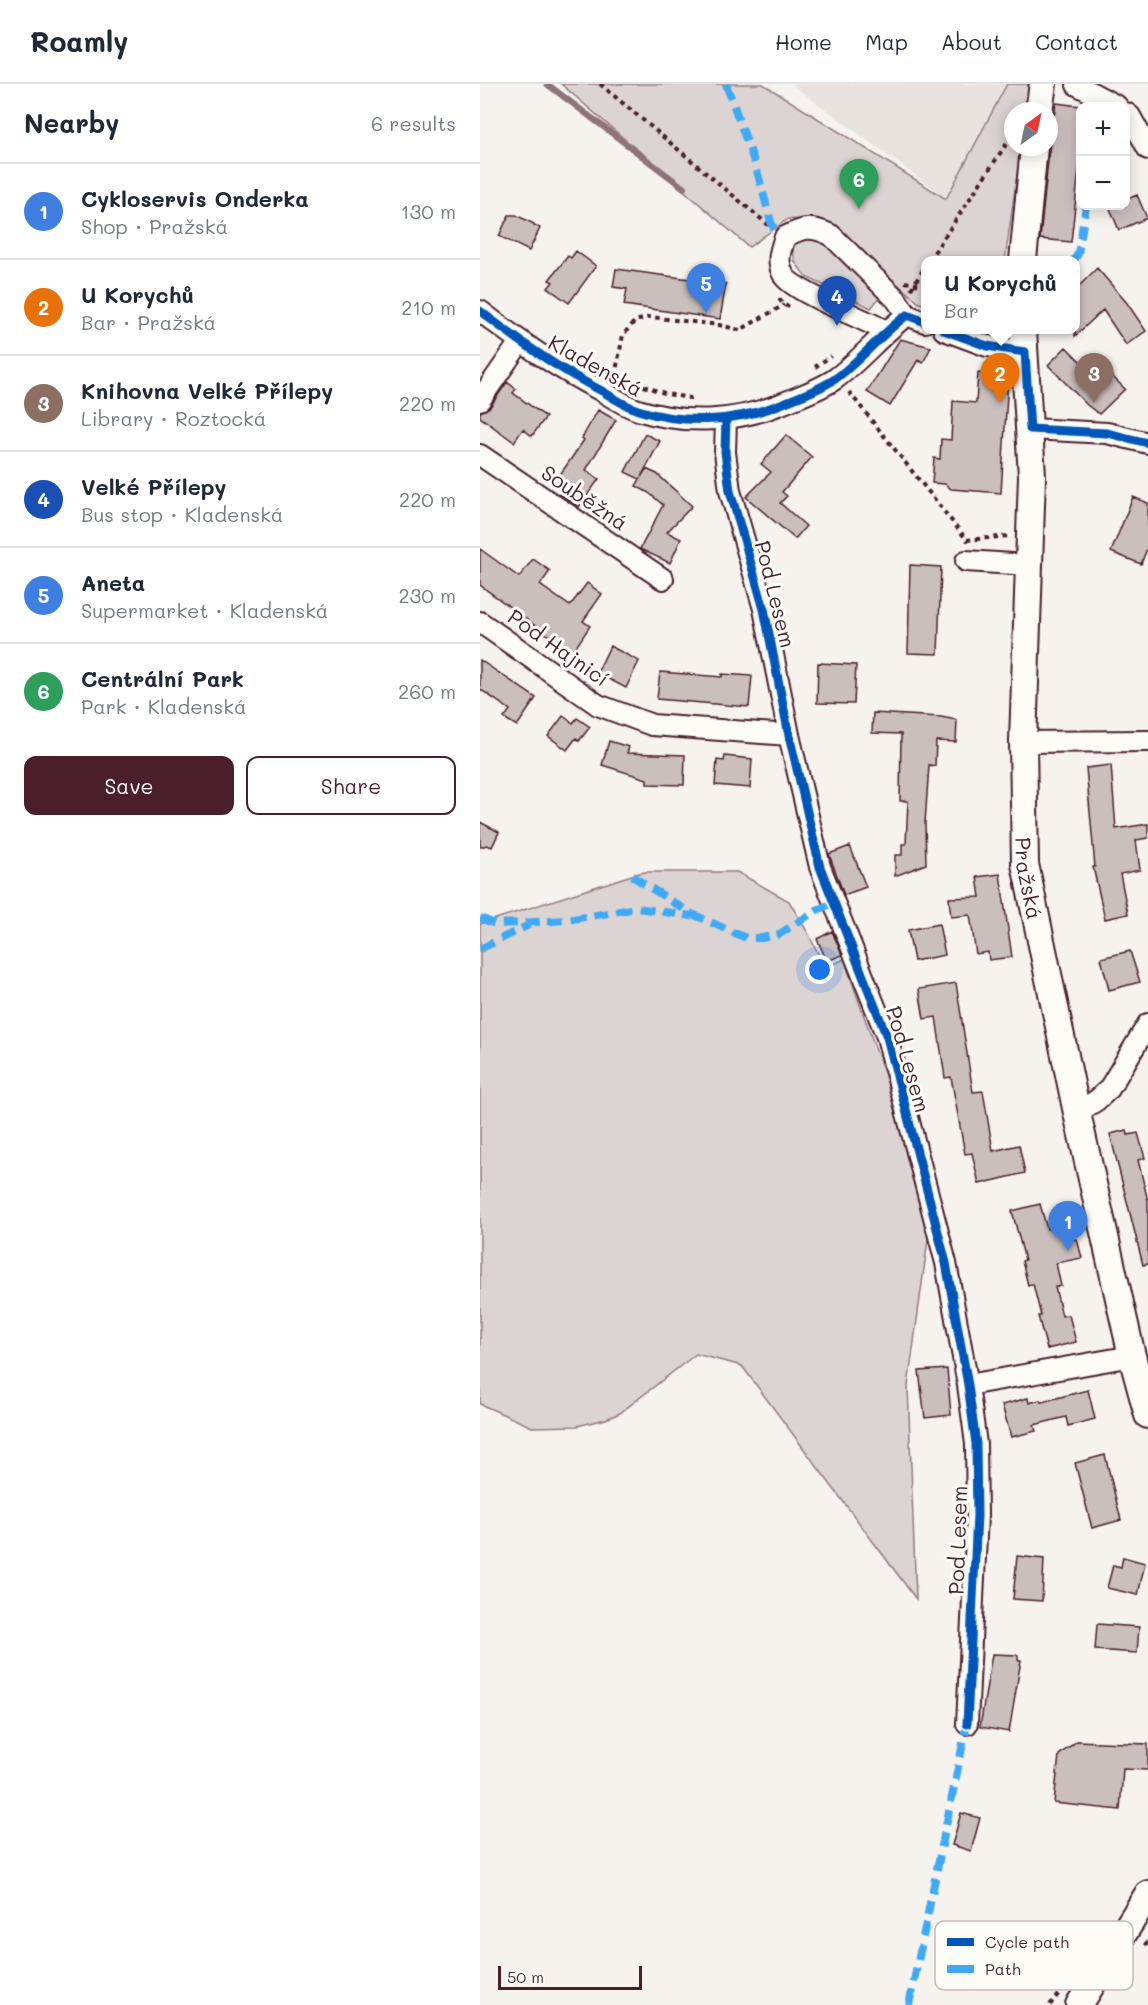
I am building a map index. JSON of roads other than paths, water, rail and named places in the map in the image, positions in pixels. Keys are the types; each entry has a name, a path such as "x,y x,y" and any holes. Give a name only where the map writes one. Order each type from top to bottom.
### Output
{"main road":[{"path":"1023,256 1033,156"},
{"name":"Pražská","path":"1024,341 1032,500 1023,742 1026,864 1077,1113 1132,1356 1148,1415"},
{"path":"1131,1921 1148,1894"},
{"path":"1079,2005 1088,1990"}],"street":[{"path":"1042,94 1055,88 1078,84 1110,102"},
{"path":"1130,116 1148,149"},
{"path":"886,331 801,290 784,277 778,256 785,237 801,229 818,229 831,235 897,299 921,318"},
{"name":"Kladenská","path":"480,311 520,342 581,381 636,410 690,420 726,419 765,410 817,389 836,378 886,331 907,305"},
{"path":"955,334 987,346 1024,341"},
{"path":"480,400 520,342"},
{"name":"Pod Lesem","path":"726,419 725,452 730,491 764,609 789,735 820,867 887,1036 946,1263 976,1444 977,1515 967,1724"},
{"path":"1030,429 1107,433 1148,443"},
{"name":"Souběžná","path":"480,455 663,579"},
{"path":"966,561 1028,566"},
{"name":"Pod Hajnicí","path":"480,622 598,705 630,717 652,725 789,735"},
{"path":"1023,742 1148,741"},
{"path":"1077,1113 1097,1100 1108,1089 1148,1024"},
{"path":"968,1385 1132,1356"}],"waterway":[{"path":"547,84 684,188"}],"place":[{"name":"Centrální Park","path":"859,209"},
{"name":"Aneta","path":"706,313"},
{"name":"Velké Přílepy","path":"837,326"},
{"name":"U Korychů","path":"1000,403"},
{"name":"Knihovna Velké Přílepy","path":"1094,403"},
{"name":"Cykloservis Onderka","path":"1068,1251"}]}
